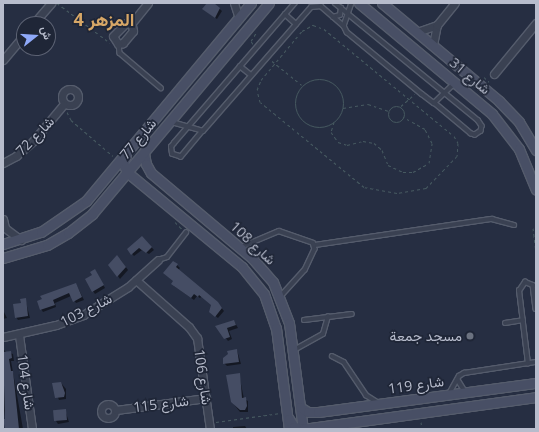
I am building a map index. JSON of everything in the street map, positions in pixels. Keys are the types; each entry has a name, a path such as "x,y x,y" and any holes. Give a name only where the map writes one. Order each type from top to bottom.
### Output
{"street":[{"path":"40,16 51,3"},
{"path":"131,24 124,24 114,34 117,43 132,33 131,24 148,3"},
{"path":"234,3 239,18"},
{"name":"شارع 77","path":"3,244 21,240 41,232 75,211 123,158 251,3"},
{"name":"شارع 77","path":"3,258 36,250 68,233 97,208 128,173 269,3"},
{"name":"شارع 31","path":"359,3 485,106 506,130 524,159 536,190"},
{"name":"شارع 31","path":"382,3 500,101 519,122 536,150"},
{"path":"433,45 437,25 455,3"},
{"path":"494,74 536,23"},
{"path":"417,32 437,25"},
{"path":"3,60 16,45"},
{"path":"208,76 218,58 213,49"},
{"name":"شارع 72","path":"3,163 16,156 33,141 66,105"},
{"name":"شارع 108","path":"144,153 146,164 151,173 263,268 281,297 289,323 303,429"},
{"path":"123,158 123,164 128,173"},
{"name":"شارع 108","path":"128,173 248,272 266,298 276,328 289,429"},
{"path":"3,219 4,231 21,240"},
{"path":"201,233 202,226 206,225 219,230"},
{"name":"شارع 103","path":"3,337 19,335 60,324 83,315 136,280 158,260"},
{"name":"شارع 106","path":"136,280 195,334 200,347 210,426"},
{"name":"شارع 104","path":"19,335 32,429"},
{"name":"شارع 119","path":"300,407 314,413 536,383"},
{"name":"شارع 119","path":"303,429 536,397"},
{"name":"شارع 115","path":"116,410 206,398"},
{"path":"400,416 394,412 396,407 423,399"},
{"path":"287,414 294,427 303,429"}],"lane":[{"path":"295,3 171,147 177,157 185,155 203,131 251,75 311,7 317,5 333,16 344,26 347,32 471,134 475,135 481,130 481,123 336,3"},
{"path":"344,26 352,3"},
{"path":"333,16 340,15 341,8"},
{"path":"285,14 296,24"},
{"path":"117,43 120,53 161,88"},
{"path":"240,66 251,75"},
{"path":"434,103 456,83"},
{"path":"169,123 177,122 203,131"},
{"path":"240,247 279,231 310,241 315,245 492,219 514,225"},
{"path":"158,260 167,257 186,233"},
{"path":"281,297 305,270 315,251 315,245"},
{"path":"528,364 520,288 525,282 536,280"},
{"path":"529,282 535,287 536,309"},
{"path":"304,320 352,314"},
{"path":"293,350 323,334 328,317"},
{"path":"505,323 523,320"},
{"path":"332,356 344,362 366,395 382,404"},
{"path":"446,396 464,373 536,362"},
{"path":"458,379 466,393"},
{"path":"356,408 366,395"}],"path":[{"path":"57,3 106,43 117,43"},
{"path":"317,26 324,28 409,98 454,136 458,154 426,188 397,193 372,190 354,181 262,105 257,90 261,80 302,31 317,26"},
{"path":"334,122 319,128 304,122 295,109 297,92 308,81 323,80 337,87 343,101 343,108 334,122 331,132 338,142 347,145 364,141 374,143 382,150 388,165 403,172 413,172 429,163 432,143 425,129 403,117 400,107"},
{"path":"388,112 391,107 400,107 419,91"},
{"path":"343,108 368,104 388,112 391,120 395,121 403,117"},
{"path":"66,105 69,118 123,158"},
{"path":"533,228 536,251"},
{"path":"210,426 287,414"}],"building":[{"path":"207,3 214,3 220,8 215,18 202,9"},
{"path":"142,236 152,247 146,253 139,248 131,255 127,249"},
{"path":"117,255 126,267 117,277 108,265"},
{"path":"173,261 178,264 176,267 218,302 222,308 215,317 209,312 211,305 199,295 198,297 194,294 191,298 171,284 173,281 163,273"},
{"path":"95,269 104,285 92,292 85,279 92,275 90,272"},
{"path":"76,283 82,297 73,302 69,293 53,300 55,305 40,310 37,301 42,299 40,296"},
{"path":"26,298 28,316 15,318 13,304 21,303 20,299"},
{"path":"234,320 236,325 227,328 230,337 224,339 215,326"},
{"path":"237,349 239,362 223,364 223,358 228,354 227,351"},
{"path":"11,351 12,358 9,359 11,371 13,371 19,429 5,429 3,419 5,419 3,352"},
{"path":"240,373 242,398 246,397 247,406 245,410 240,410 231,402 226,375"},
{"path":"61,382 65,393 64,397 55,398 52,383"},
{"path":"66,409 67,420 54,421 53,410"}],"place":[{"name":"مسجد جمعة","path":"470,336"}],"district":[{"name":"المزهر 4","path":"104,19"}]}
